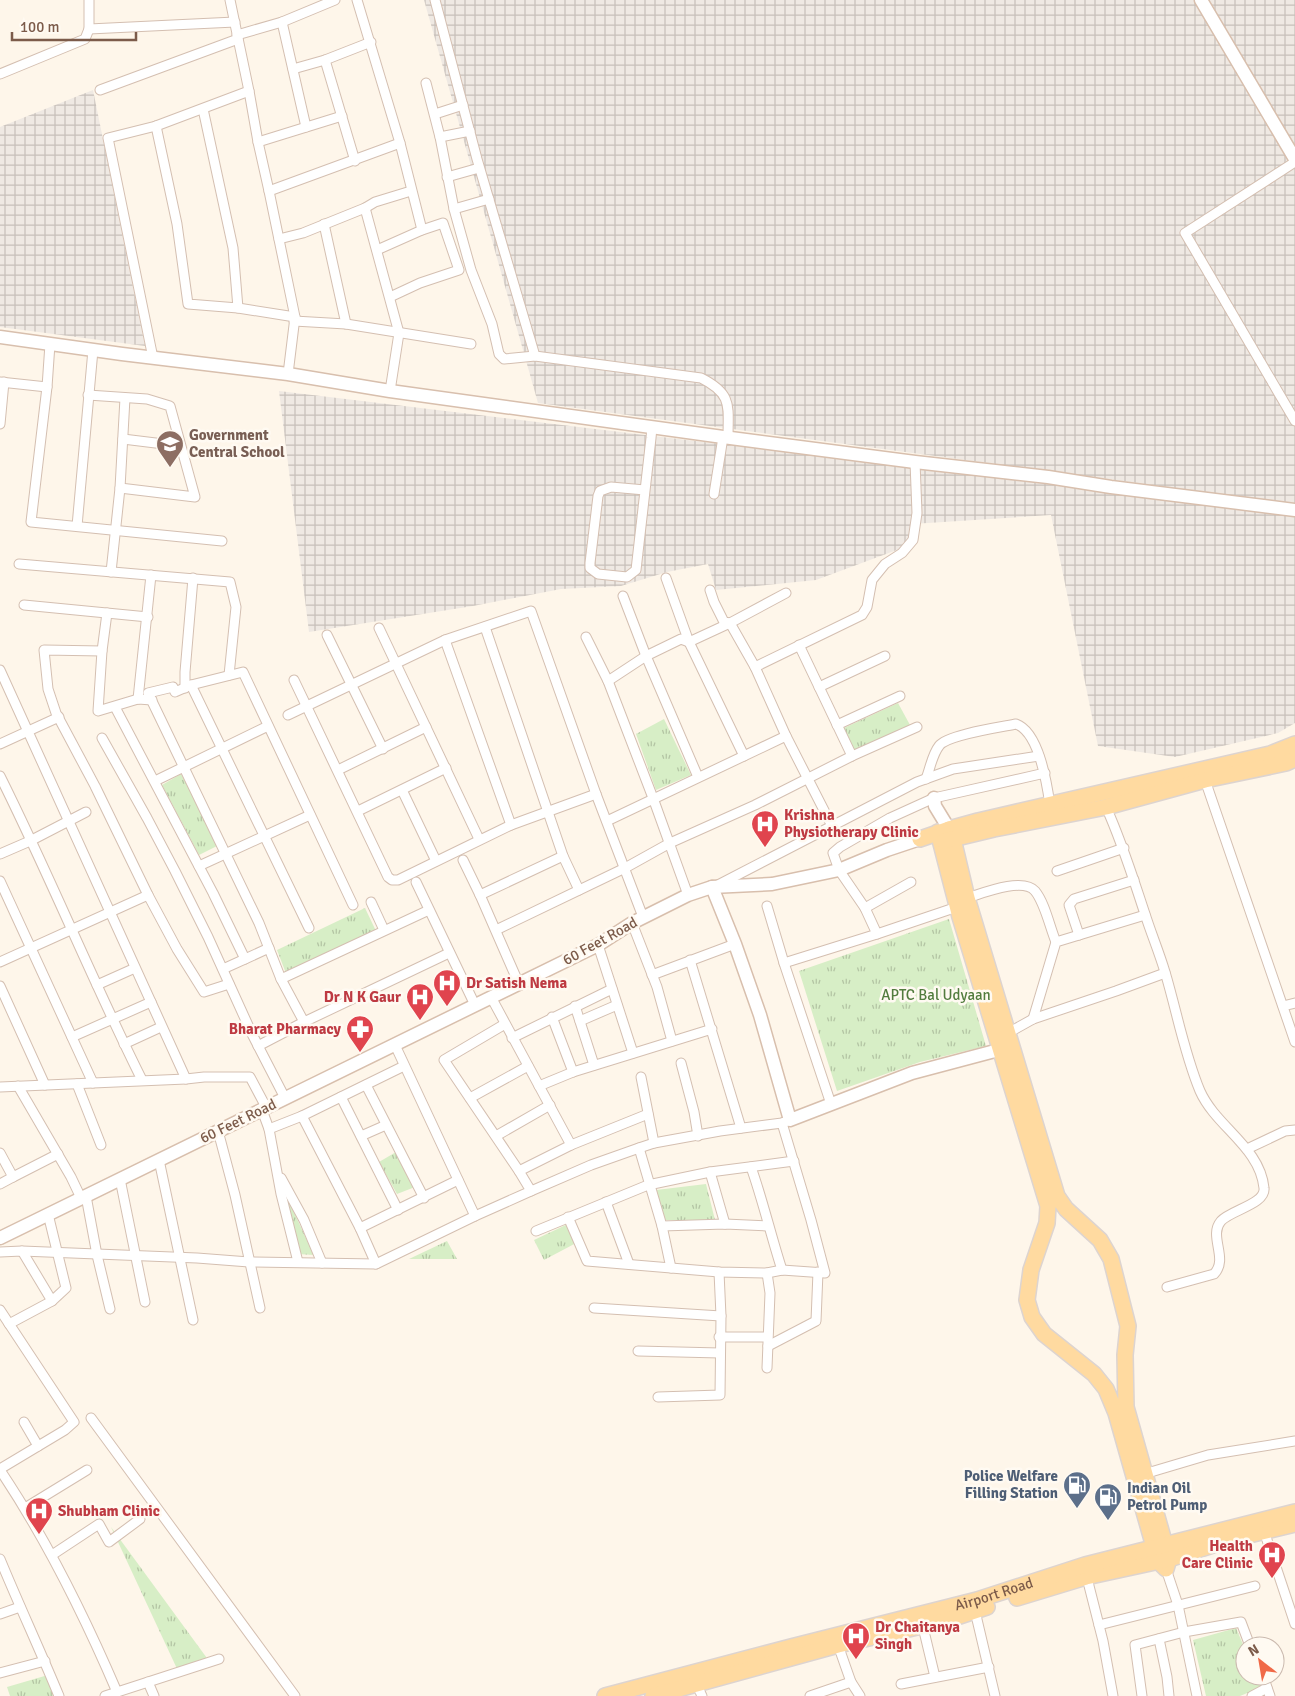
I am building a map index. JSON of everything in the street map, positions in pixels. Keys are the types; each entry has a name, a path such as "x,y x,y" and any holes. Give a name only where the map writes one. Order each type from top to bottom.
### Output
{"main road":[{"path":"945,835 1050,805 1270,754 1295,744"},
{"path":"920,839 994,829 1106,807 1204,780 1286,763 1295,759"},
{"path":"945,835 962,902 1057,1196 1066,1209 1100,1240 1111,1259 1128,1326 1125,1355 1126,1407 1144,1474 1162,1556"},
{"path":"1007,1044 1048,1206 1047,1223 1031,1270 1027,1300 1032,1317 1044,1334 1094,1374 1106,1389 1116,1413 1162,1556"},
{"name":"Airport Road","path":"1162,1556 1295,1512"},
{"name":"Airport Road","path":"606,1696 1086,1571 1162,1556 1295,1524"},
{"name":"Airport Road","path":"653,1696 700,1690 838,1645 948,1620 1086,1571"}],"street":[{"path":"0,74 86,37 89,29 89,0"},
{"path":"230,0 294,319 288,374"},
{"path":"100,90 282,22 335,0"},
{"path":"357,0 400,143 422,230"},
{"path":"435,0 479,168 535,356"},
{"path":"1201,0 1295,160 1185,234 1295,421"},
{"path":"89,29 235,22"},
{"path":"282,22 306,127"},
{"path":"293,70 371,42"},
{"path":"325,60 355,160"},
{"path":"426,83 435,114 454,209 475,283 492,324 499,354 504,359 535,356 701,378 717,386 728,403 725,437 714,494"},
{"path":"153,358 108,138 156,126 249,92"},
{"path":"435,114 463,105"},
{"path":"203,109 233,248 238,308"},
{"path":"258,142 342,116"},
{"path":"156,126 177,224 188,304 238,308 294,319 346,324 472,344"},
{"path":"440,137 470,131"},
{"path":"269,191 400,143"},
{"path":"447,177 479,168"},
{"path":"279,239 303,233 365,208 375,202 412,191"},
{"path":"454,209 489,199"},
{"path":"365,208 399,333 390,391"},
{"path":"324,224 346,324"},
{"path":"377,250 422,230 443,224 459,270 420,283 390,298"},
{"path":"0,337 288,374 390,391 725,437 914,462 1048,476 1111,487 1295,510"},
{"path":"50,344 47,387 31,522 222,541"},
{"path":"77,526 93,350"},
{"path":"0,424 2,382 47,387"},
{"path":"88,395 147,400 170,406 195,497 120,488"},
{"path":"111,572 124,439 125,398"},
{"path":"645,490 610,487 600,491 590,563 590,568 595,573 627,577 634,573 645,490 652,427"},
{"path":"124,439 180,446"},
{"path":"755,667 862,615 867,607 872,580 885,564 902,553 913,540 917,514 914,462"},
{"path":"19,564 230,582 236,607 229,676"},
{"path":"138,699 151,575"},
{"path":"193,578 185,672 188,687 223,748 309,928"},
{"path":"666,578 688,642 744,756"},
{"path":"710,590 724,622 730,623"},
{"path":"608,681 646,656 681,639 688,642 730,623 786,592"},
{"path":"623,596 646,656 698,777"},
{"path":"24,604 148,617"},
{"path":"288,715 445,640 532,611 596,794 625,868 652,974 672,1041"},
{"path":"107,613 98,711 138,699 152,700"},
{"path":"730,623 755,667 786,736 832,826"},
{"path":"485,627 563,856 579,890"},
{"path":"379,628 479,840"},
{"path":"327,635 383,749"},
{"path":"586,637 608,681 670,843 688,896"},
{"path":"445,640 511,825"},
{"path":"799,645 852,756"},
{"path":"102,652 44,650 48,689 59,718 95,786 148,895 177,949 204,992 229,984"},
{"path":"819,687 885,656"},
{"path":"0,670 26,731 186,1079"},
{"path":"304,1022 281,979 259,923 148,693 173,687 175,692 242,672 353,905"},
{"path":"294,680 388,876 392,880 398,880 511,825 596,794"},
{"path":"837,725 900,696"},
{"path":"115,707 199,866 245,959"},
{"path":"0,744 59,718"},
{"path":"926,779 941,743 954,738 1016,724 1027,731 1043,763 1050,805"},
{"path":"155,781 268,726"},
{"path":"338,770 426,727"},
{"path":"496,930 625,868 670,843 917,727"},
{"path":"607,821 786,736"},
{"path":"102,738 147,818 285,1098"},
{"path":"568,1217 587,1261 719,1272 768,1273 782,1270 825,1273 794,1161 760,1015 736,944 712,888 917,782 953,769 1039,756"},
{"path":"358,811 446,768"},
{"path":"877,934 866,908 839,870 833,853 890,818 934,802 1045,773"},
{"path":"0,776 112,1020 142,1080"},
{"path":"1204,780 1293,1030 1295,1042"},
{"path":"402,790 436,861"},
{"path":"934,802 945,835"},
{"path":"1106,807 1124,848 1165,972 1181,1034 1201,1094 1208,1106 1247,1149 1264,1185 1264,1192 1258,1201 1227,1215 1218,1225 1216,1230 1220,1259 1217,1271 1214,1274 1167,1287"},
{"path":"0,854 69,822 86,812"},
{"path":"199,866 310,815"},
{"name":"60 Feet Road","path":"0,1238 598,945 638,920 688,896 712,888 772,884 839,870 887,850 920,839"},
{"path":"1057,871 1124,848"},
{"path":"480,895 563,856"},
{"path":"463,860 519,984"},
{"path":"1079,935 1069,906 1070,902 1074,899 1134,880"},
{"path":"0,881 92,1083"},
{"path":"416,882 476,1005"},
{"path":"866,908 911,882"},
{"path":"784,963 877,934 962,902 1017,885 1028,886 1034,889 1040,898 1056,942 1033,1019"},
{"path":"0,962 148,895"},
{"path":"371,902 384,930"},
{"path":"767,906 831,1104"},
{"path":"281,979 429,910"},
{"path":"1056,942 1145,915"},
{"path":"652,974 736,944"},
{"path":"598,945 633,1053"},
{"path":"223,969 269,948"},
{"path":"258,1046 304,1022 450,953"},
{"path":"690,960 741,1128"},
{"path":"97,985 135,968"},
{"path":"0,1252 57,1252 249,1262 376,1264 475,1216 590,1165 654,1143 786,1121 912,1072 1007,1044 1033,1019 1116,992 1165,972"},
{"path":"0,986 46,1086"},
{"path":"512,1038 612,988"},
{"path":"491,997 571,1145"},
{"path":"72,1037 151,1002"},
{"path":"1283,1006 1295,1004"},
{"path":"580,1021 616,1005"},
{"path":"575,1006 594,1065"},
{"path":"552,1017 573,1072"},
{"path":"505,1024 444,1060 519,1170 531,1191"},
{"path":"124,1044 161,1027"},
{"path":"539,1086 594,1065 712,1029"},
{"path":"395,1044 475,1216"},
{"path":"682,1063 698,1136"},
{"path":"268,1129 302,1116 404,1066"},
{"path":"470,1098 528,1066"},
{"path":"0,1086 46,1086 204,1077 250,1077 264,1108 276,1170 298,1262"},
{"path":"641,1077 654,1143"},
{"path":"77,1084 101,1145"},
{"path":"366,1085 424,1198"},
{"path":"18,1086 83,1197 110,1310"},
{"path":"341,1097 398,1210"},
{"path":"496,1136 550,1106"},
{"path":"519,1170 571,1145 648,1114"},
{"path":"302,1116 360,1228 376,1264"},
{"path":"361,1136 386,1125"},
{"path":"1247,1149 1285,1132 1295,1130"},
{"path":"218,1131 235,1195 260,1308"},
{"path":"639,1148 648,1184 662,1226 671,1268"},
{"path":"0,1153 13,1177"},
{"path":"0,1184 58,1154"},
{"path":"158,1160 181,1257 193,1320"},
{"path":"536,1231 648,1184 710,1172 794,1161"},
{"path":"751,1167 760,1191 768,1226 782,1270"},
{"path":"276,1170 304,1220 322,1263"},
{"path":"710,1172 725,1224"},
{"path":"120,1179 146,1302"},
{"path":"360,1228 458,1180"},
{"path":"606,1202 629,1264"},
{"path":"9,1324 52,1301 66,1288 48,1214"},
{"path":"662,1226 725,1224 768,1226"},
{"path":"22,1251 52,1301"},
{"path":"658,1397 720,1395 719,1337 721,1316 719,1272"},
{"path":"719,1337 768,1341 816,1321 818,1272"},
{"path":"767,1368 770,1293 768,1273"},
{"path":"594,1308 721,1316"},
{"path":"0,1310 74,1422 65,1430 0,1469 52,1555 92,1635 117,1692"},
{"path":"638,1351 720,1353"},
{"path":"91,1418 295,1696"},
{"path":"24,1422 38,1446"},
{"path":"1144,1474 1208,1455 1295,1441"},
{"path":"25,1508 88,1470"},
{"path":"52,1555 99,1524 109,1542 140,1519"},
{"path":"1264,1531 1293,1610 1295,1624"},
{"path":"1162,1556 1178,1605 1197,1696"},
{"path":"0,1559 59,1696"},
{"path":"1086,1571 1113,1696"},
{"path":"1099,1625 1255,1586"},
{"path":"0,1614 20,1607"},
{"path":"975,1611 995,1696"},
{"path":"1142,1696 1135,1645 1184,1632 1241,1622 1246,1636"},
{"path":"923,1627 935,1678"},
{"path":"1159,1639 1169,1696"},
{"path":"838,1645 851,1682 860,1696"},
{"path":"105,1696 219,1659"},
{"path":"0,1673 44,1661"},
{"path":"902,1684 989,1667"},
{"path":"148,1682 154,1696"},
{"path":"810,1696 851,1682"},
{"path":"1252,1696 1269,1692"}],"shaded area":[{"path":"424,0 1295,0 1295,504 538,403"},
{"path":"93,90 145,346 0,327 0,127"},
{"path":"279,391 1295,513 1295,723 1278,733 1175,757 1098,746 1051,515 912,524 913,544 816,580 716,590 708,564 667,572 621,586 561,589 473,606 309,632"}],"green space":[{"path":"898,703 910,725 855,752 844,728"},
{"path":"664,719 691,775 656,790 636,734"},
{"path":"181,774 219,845 199,855 162,785"},
{"path":"365,908 376,931 287,976 277,950"},
{"name":"APTC Bal Udyaan","path":"949,919 986,1046 920,1062 837,1091 799,971"},
{"path":"396,1152 415,1187 397,1194 379,1162"},
{"path":"706,1184 715,1220 664,1220 656,1190"},
{"path":"287,1202 290,1204 314,1255 298,1254"},
{"path":"570,1223 578,1242 544,1260 534,1240"},
{"path":"447,1241 457,1259 409,1259"},
{"path":"111,1527 212,1665 179,1673"},
{"path":"1236,1628 1239,1636 1235,1636 1235,1686 1262,1687 1240,1696 1206,1696 1193,1640"},
{"path":"48,1675 55,1696 10,1696 7,1687"}],"place":[{"name":"Government Central School","path":"170,468"},
{"name":"Krishna Physiotherapy Clinic","path":"765,848"},
{"name":"Dr Satish Nema","path":"447,1007"},
{"name":"Dr N K Gaur","path":"420,1021"},
{"name":"Bharat Pharmacy","path":"360,1053"},
{"name":"Police Welfare Filling Station","path":"1077,1509"},
{"name":"Indian Oil Petrol Pump","path":"1108,1521"},
{"name":"Shubham Clinic","path":"39,1535"},
{"name":"Health Care Clinic","path":"1272,1579"},
{"name":"Dr Chaitanya Singh","path":"856,1660"}]}
